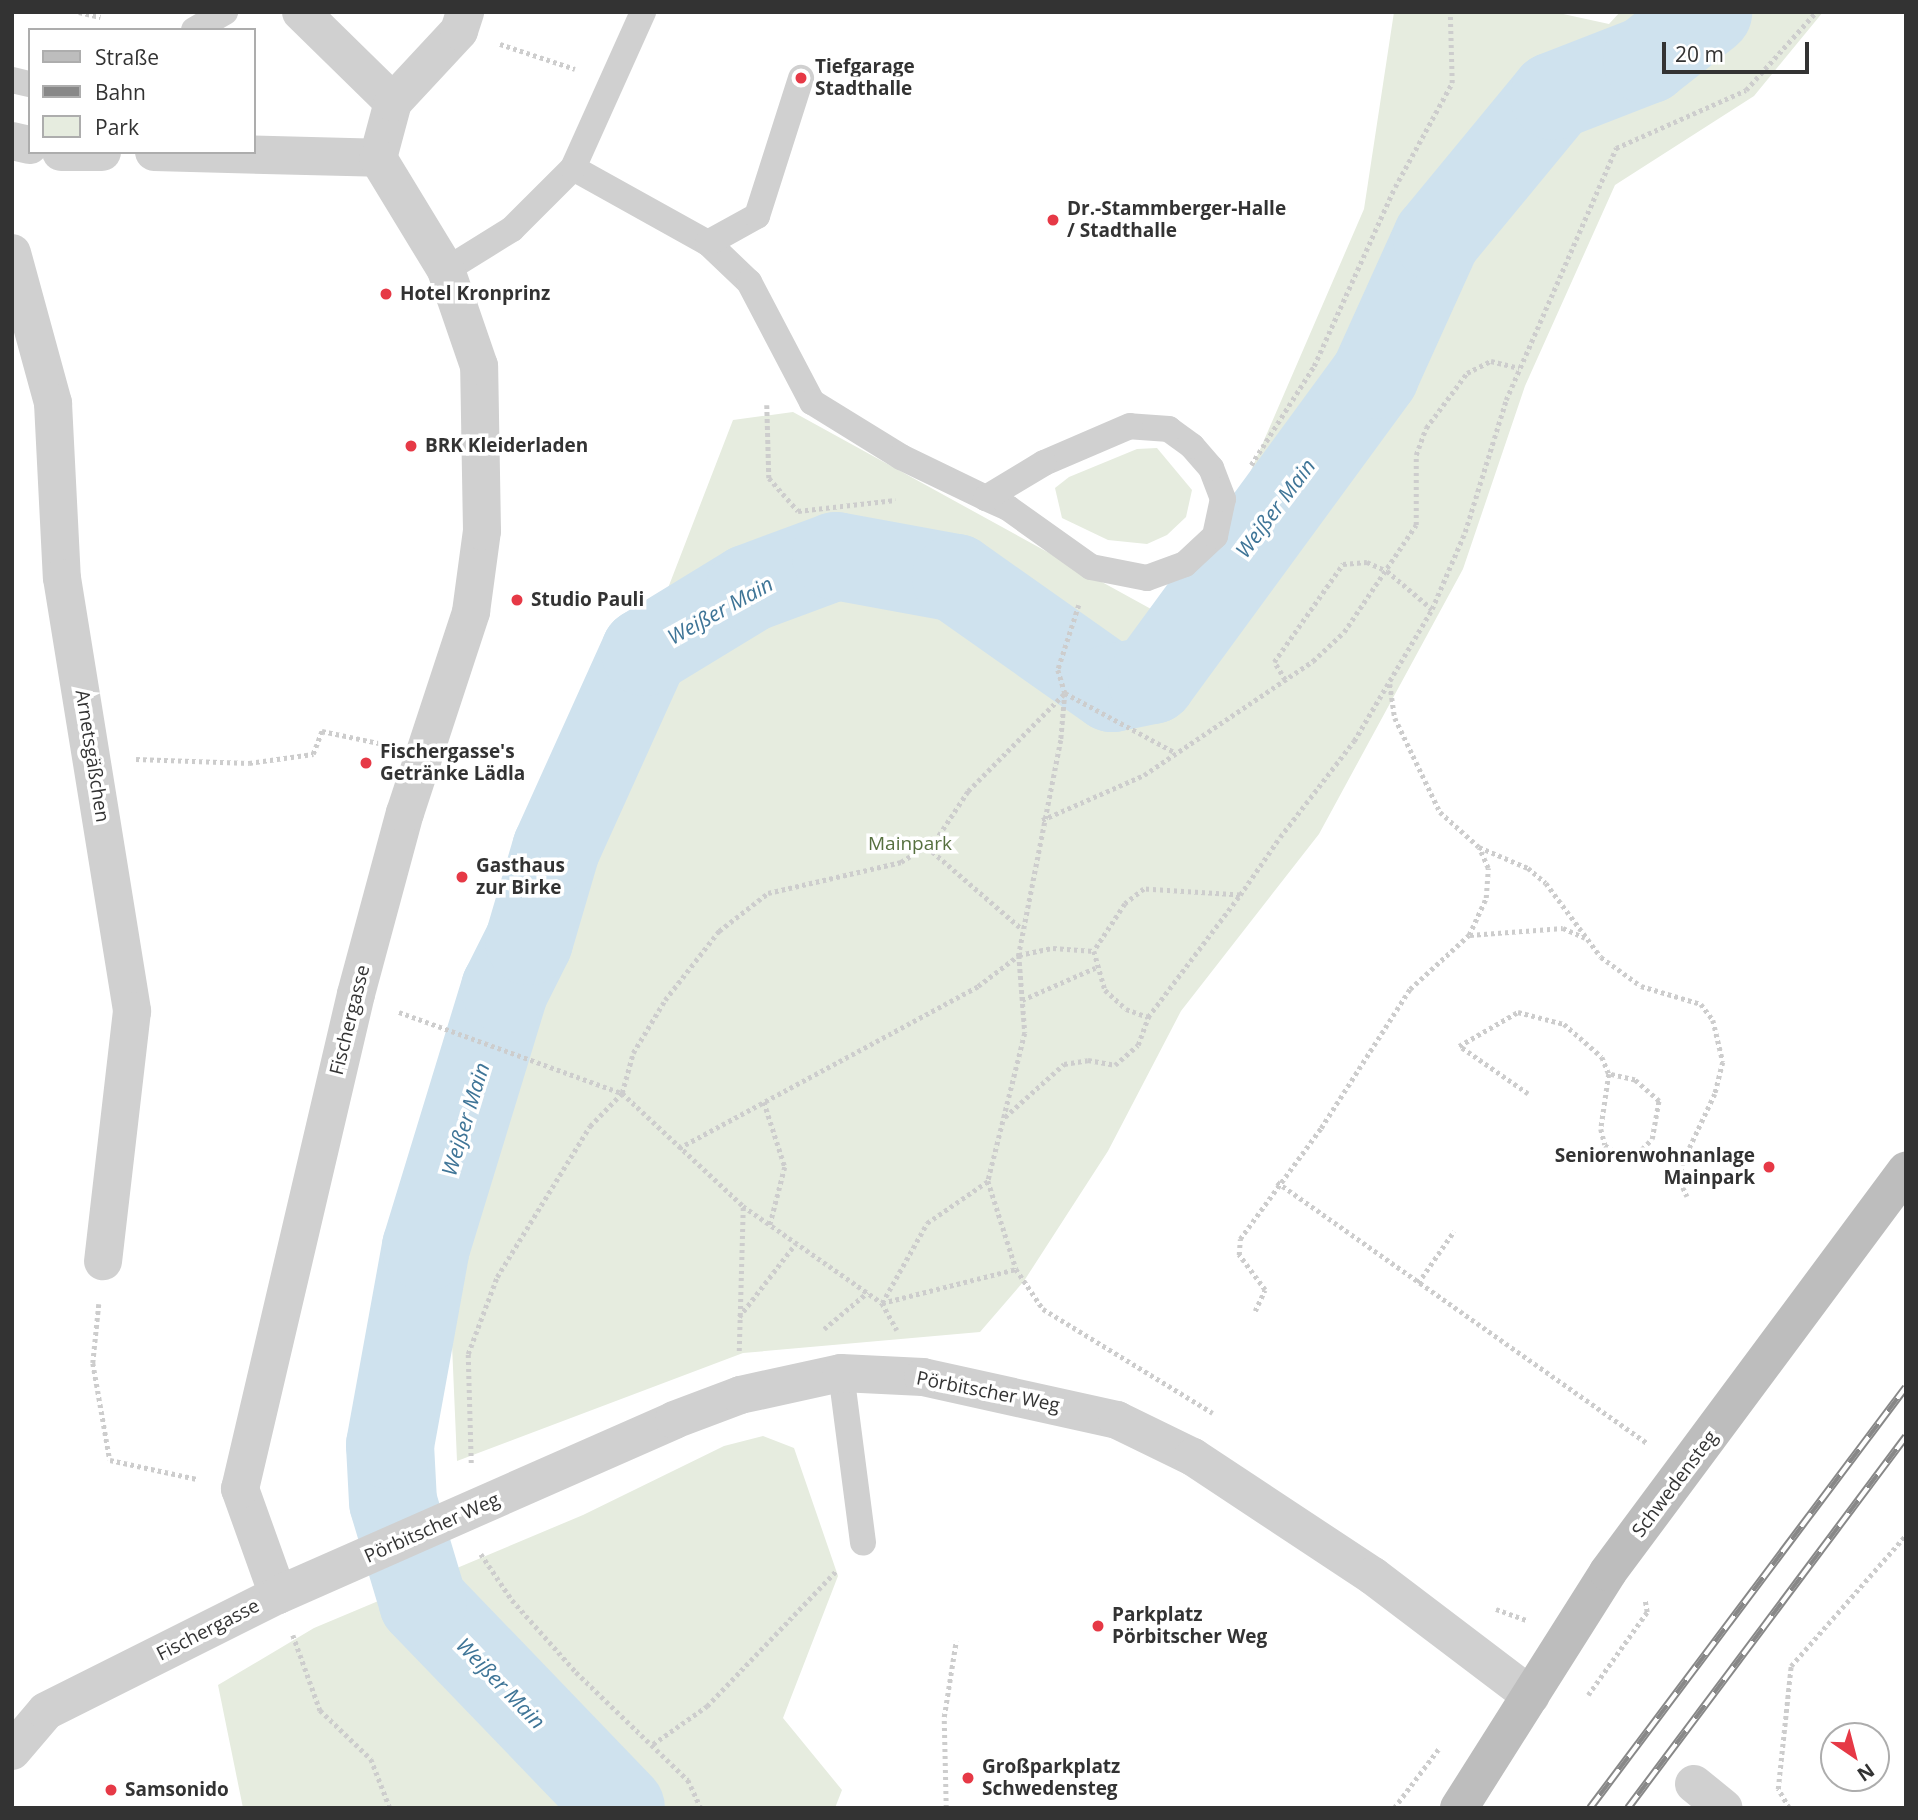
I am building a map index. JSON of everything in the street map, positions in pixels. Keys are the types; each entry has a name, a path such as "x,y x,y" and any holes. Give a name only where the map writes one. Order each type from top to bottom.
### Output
{"street":[{"path":"301,12 393,102"},
{"path":"229,154 378,158 393,102 462,22"},
{"name":"Fischergasse","path":"12,1751 46,1711 278,1595 240,1489 356,994 425,753 471,612 482,531 479,366 446,271 378,158"},
{"name":"Arnetsgäßchen","path":"12,253 52,403 62,578 132,1011 103,1262"},
{"name":"Schwedensteg","path":"1459,1808 1608,1572 1906,1171"},
{"name":"Pörbitscher Weg","path":"278,1595 740,1395 841,1373 923,1377 1117,1420 1193,1457 1362,1569 1531,1696"},
{"path":"1694,1784 1724,1808"}],"lane":[{"path":"197,28 225,12"},
{"path":"446,271 512,229 573,167 643,12"},
{"path":"708,243 757,216 802,78"},
{"path":"573,167 708,243 749,282 811,402 986,498 1091,567 1147,578 1185,564 1215,536 1223,499 1211,468 1192,446 1169,429 1130,426 1044,463 986,498"},
{"path":"841,1373 863,1543"}],"path":[{"path":"79,12 100,17"},
{"path":"1223,499 1314,366 1395,187 1452,83 1450,12"},
{"path":"1004,1117 1064,1064 1088,1060 1115,1065 1138,1045 1147,1017 1334,771 1432,609 1465,532 1519,368 1616,148 1746,90 1816,12"},
{"path":"462,22 610,81"},
{"path":"771,327 765,456 769,478 798,511 935,495 960,485"},
{"path":"1042,820 1106,797 1285,680 1344,632 1416,525 1416,455 1426,428 1467,373 1491,361 1519,368"},
{"path":"1285,680 1274,662 1343,564 1367,562 1387,571 1432,609"},
{"path":"356,994 622,1093 743,1206 882,1303 1016,1269 988,1181 1025,1033 1019,955 1065,692 1058,670 1091,567"},
{"path":"1390,682 1395,718 1420,782 1440,812 1479,847 1528,868 1586,938 1641,986 1701,1004 1722,1041 1715,1094 1683,1162 1680,1181 1687,1196"},
{"path":"1065,692 1176,753"},
{"path":"701,1808 688,1780 512,1600 458,1516 468,1354 497,1277 590,1126 622,1093 639,1042 719,931 768,893 901,862 927,846 968,791 1065,692"},
{"path":"93,758 249,763 313,754 321,731 425,753"},
{"path":"927,846 1023,930"},
{"path":"1255,1311 1265,1290 1239,1255 1240,1239 1277,1182 1321,1128 1410,989 1469,935 1486,898 1488,868 1479,847"},
{"path":"1147,1017 1126,1009 1095,968 1094,951 1125,904 1144,889 1240,895"},
{"path":"1469,935 1563,928 1586,938"},
{"path":"679,1148 978,986 1019,955 1053,948 1094,951"},
{"path":"1022,1000 1095,968"},
{"path":"1528,1094 1459,1046 1518,1013 1542,1015 1587,1042 1609,1074 1635,1080 1659,1101 1652,1139 1637,1154 1618,1154 1605,1144 1601,1129 1609,1074"},
{"path":"764,1101 785,1167 770,1225"},
{"path":"882,1303 927,1223 988,1181"},
{"path":"1277,1182 1685,1471"},
{"path":"740,1395 739,1317 743,1206"},
{"path":"1418,1283 1454,1231"},
{"path":"739,1317 796,1243"},
{"path":"103,1262 93,1363 110,1460 240,1489"},
{"path":"1789,1808 1778,1789 1791,1667 1906,1535"},
{"path":"653,1744 707,1706 863,1543"},
{"path":"278,1595 320,1710 371,1759 390,1808"},
{"path":"946,1808 944,1717 956,1641"}],"green space":[{"name":"Mainpark","path":"1394,12 1554,12 1609,24 1620,12 1823,12 1754,96 1615,185 1525,386 1463,569 1319,834 1181,1011 1108,1151 1024,1281 980,1332 743,1353 457,1461 449,1275 496,1087 564,857 733,420 793,412 1171,620 1246,482 1364,209"},
{"path":"1157,448 1192,490 1186,517 1167,535 1147,544 1108,540 1062,518 1055,488 1069,477 1137,449"},
{"path":"763,1436 794,1448 838,1576 783,1718 842,1790 835,1808 243,1808 218,1685 314,1628 583,1515 724,1446"}],"waterway":[{"name":"Weißer Main","path":"621,1808 423,1602 393,1502 390,1445 426,1247 505,989 529,941 556,849 645,652 750,588 836,556 956,578 1112,688 1152,680 1375,375 1437,238 1554,96 1647,60 1708,12"}],"railway":[{"path":"1590,1808 1906,1387"},
{"path":"1628,1808 1906,1437"}],"place":[{"name":"Tiefgarage Stadthalle","path":"801,78"},
{"name":"Dr.-Stammberger-Halle / Stadthalle","path":"1053,220"},
{"name":"Hotel Kronprinz","path":"386,294"},
{"name":"BRK Kleiderladen","path":"411,446"},
{"name":"Studio Pauli","path":"517,600"},
{"name":"Fischergasse's Getränke Lädla","path":"366,763"},
{"name":"Gasthaus zur Birke","path":"462,877"},
{"name":"Seniorenwohnanlage Mainpark","path":"1769,1167"},
{"name":"Parkplatz Pörbitscher Weg","path":"1098,1626"},
{"name":"Großparkplatz Schwedensteg","path":"968,1778"},
{"name":"Samsonido","path":"111,1790"}]}
